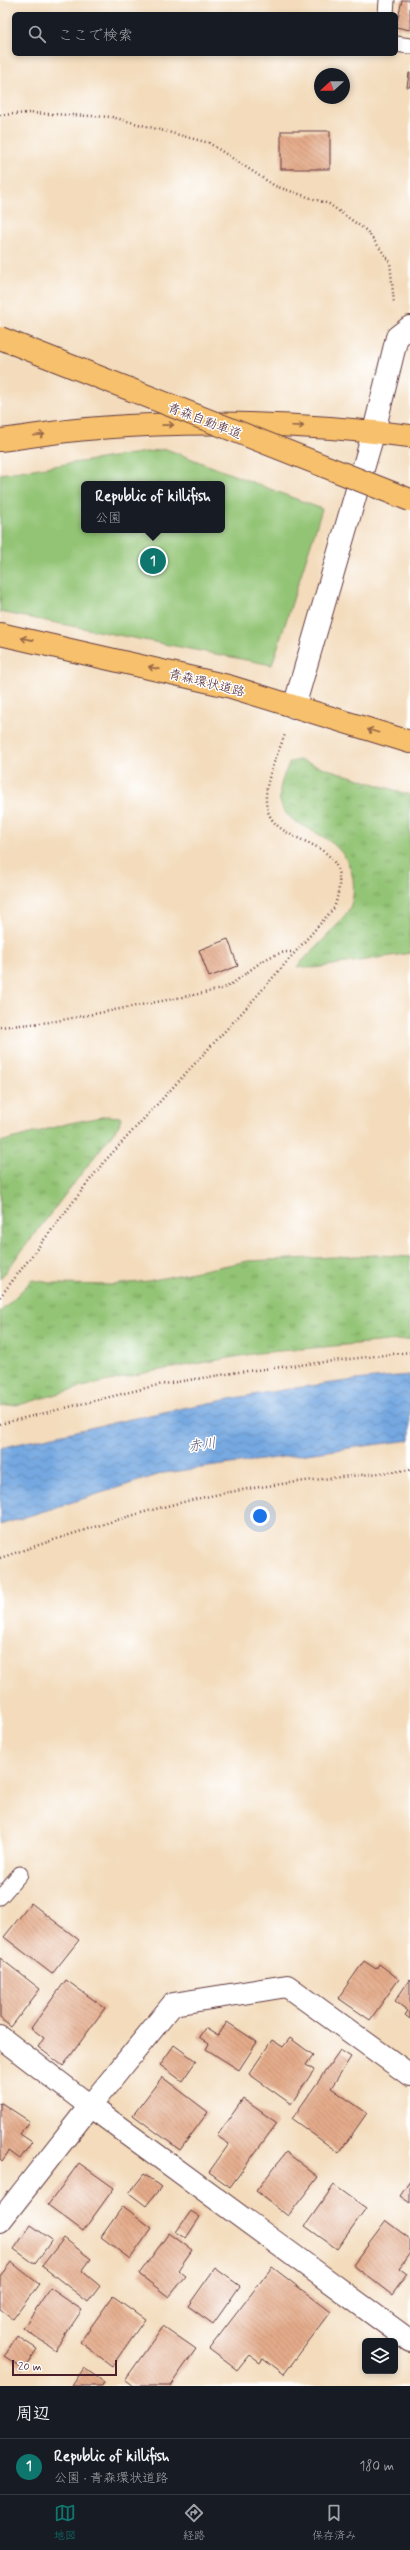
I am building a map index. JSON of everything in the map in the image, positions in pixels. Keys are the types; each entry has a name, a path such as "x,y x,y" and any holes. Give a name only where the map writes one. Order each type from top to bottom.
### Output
{"highway":[{"name":"青森自動車道","path":"0,338 410,500"},
{"path":"0,440 98,428 160,425 300,426 374,431 410,436"},
{"name":"青森環状道路","path":"0,634 228,686 410,742"}],"street":[{"path":"294,707 404,332"},
{"path":"0,2221 90,2106 173,2004 287,1986 410,2075"},
{"path":"0,2037 90,2106 410,2341"}],"lane":[{"path":"386,12 387,0"},
{"path":"398,44 410,46"},
{"path":"0,1898 20,1874"}],"path":[{"path":"0,115 29,113 112,117 202,141 209,143 275,186 329,204 367,231 390,262 404,332"},
{"path":"0,1297 103,1162 243,1012 334,908 339,894 340,879 333,859 316,846 292,835 274,823 268,807 267,796 270,777 294,707"},
{"path":"0,1027 51,1022 204,993 226,987 267,958 285,951 294,952"},
{"path":"0,1424 158,1385 239,1372 410,1352"},
{"path":"0,1558 121,1520 228,1492 304,1481 410,1470"}],"green space":[{"path":"166,449 322,509 272,665 0,612 0,474"},
{"path":"299,760 410,795 410,953 314,968 297,967 343,918 350,907 353,895 353,879 345,858 333,844 289,817 281,805 280,787 290,762"},
{"path":"107,1116 121,1117 119,1125 0,1279 0,1142 70,1123"},
{"path":"378,1255 410,1257 410,1339 258,1353 149,1372 82,1387 22,1404 0,1407 0,1312 32,1280 57,1284 112,1285 148,1281 248,1261"}],"water":[{"name":"赤川","path":"410,1375 410,1440 164,1473 0,1525 0,1448 204,1404 306,1386"}],"building":[{"path":"402,0 410,0 410,30 398,27 398,18"},
{"path":"409,73 410,87 407,87"},
{"path":"281,131 330,131 330,169 281,169"},
{"path":"228,939 238,966 209,977 199,950"},
{"path":"31,1903 79,1940 52,1974 4,1937"},
{"path":"0,1958 40,1989 11,2027 0,2018"},
{"path":"364,1961 376,1969 379,1964 399,1979 370,2020 338,1998"},
{"path":"410,1979 410,2019 405,2015 408,2011 395,2001"},
{"path":"66,1980 105,2008 63,2066 38,2047 44,2038 31,2028"},
{"path":"227,2022 257,2042 239,2070 206,2049 209,2044 199,2037 205,2028 218,2036"},
{"path":"290,2038 313,2055 306,2065 314,2070 291,2104 249,2074 272,2040 283,2047"},
{"path":"174,2045 196,2061 182,2081 160,2065"},
{"path":"340,2050 351,2057 331,2088 367,2113 339,2153 292,2119"},
{"path":"162,2077 208,2112 180,2150 133,2115"},
{"path":"243,2099 277,2123 230,2187 209,2172 229,2144 217,2136"},
{"path":"0,2102 29,2121 20,2134 32,2142 20,2159 9,2151 2,2161 0,2159"},
{"path":"286,2152 318,2177 288,2216 256,2191"},
{"path":"79,2163 114,2188 83,2231 48,2205"},
{"path":"144,2174 161,2187 146,2206 129,2193"},
{"path":"410,2181 410,2203 400,2196"},
{"path":"334,2185 366,2208 337,2249 305,2226"},
{"path":"123,2206 152,2228 130,2259 101,2237"},
{"path":"191,2211 200,2217 186,2238 176,2232"},
{"path":"386,2221 410,2239 410,2253 399,2268 407,2274 392,2295 353,2265"},
{"path":"31,2225 52,2240 35,2264 14,2249"},
{"path":"169,2233 192,2250 178,2270 186,2276 169,2297 139,2274"},
{"path":"64,2238 91,2259 82,2271 100,2286 88,2302 42,2266"},
{"path":"11,2262 39,2284 13,2319 0,2309 0,2276"},
{"path":"272,2267 331,2312 284,2374 263,2358 260,2363 249,2355 237,2370 209,2349"},
{"path":"215,2268 240,2286 213,2324 188,2306"},
{"path":"50,2288 82,2310 55,2350 23,2328"},
{"path":"113,2296 145,2319 112,2366 80,2342"},
{"path":"163,2326 196,2349 170,2386 133,2386 125,2380"},
{"path":"17,2336 37,2349 24,2369 4,2356"},
{"path":"84,2368 104,2382 102,2386 72,2386"}],"place":[{"name":"Republic of killifish","path":"153,561"}]}
